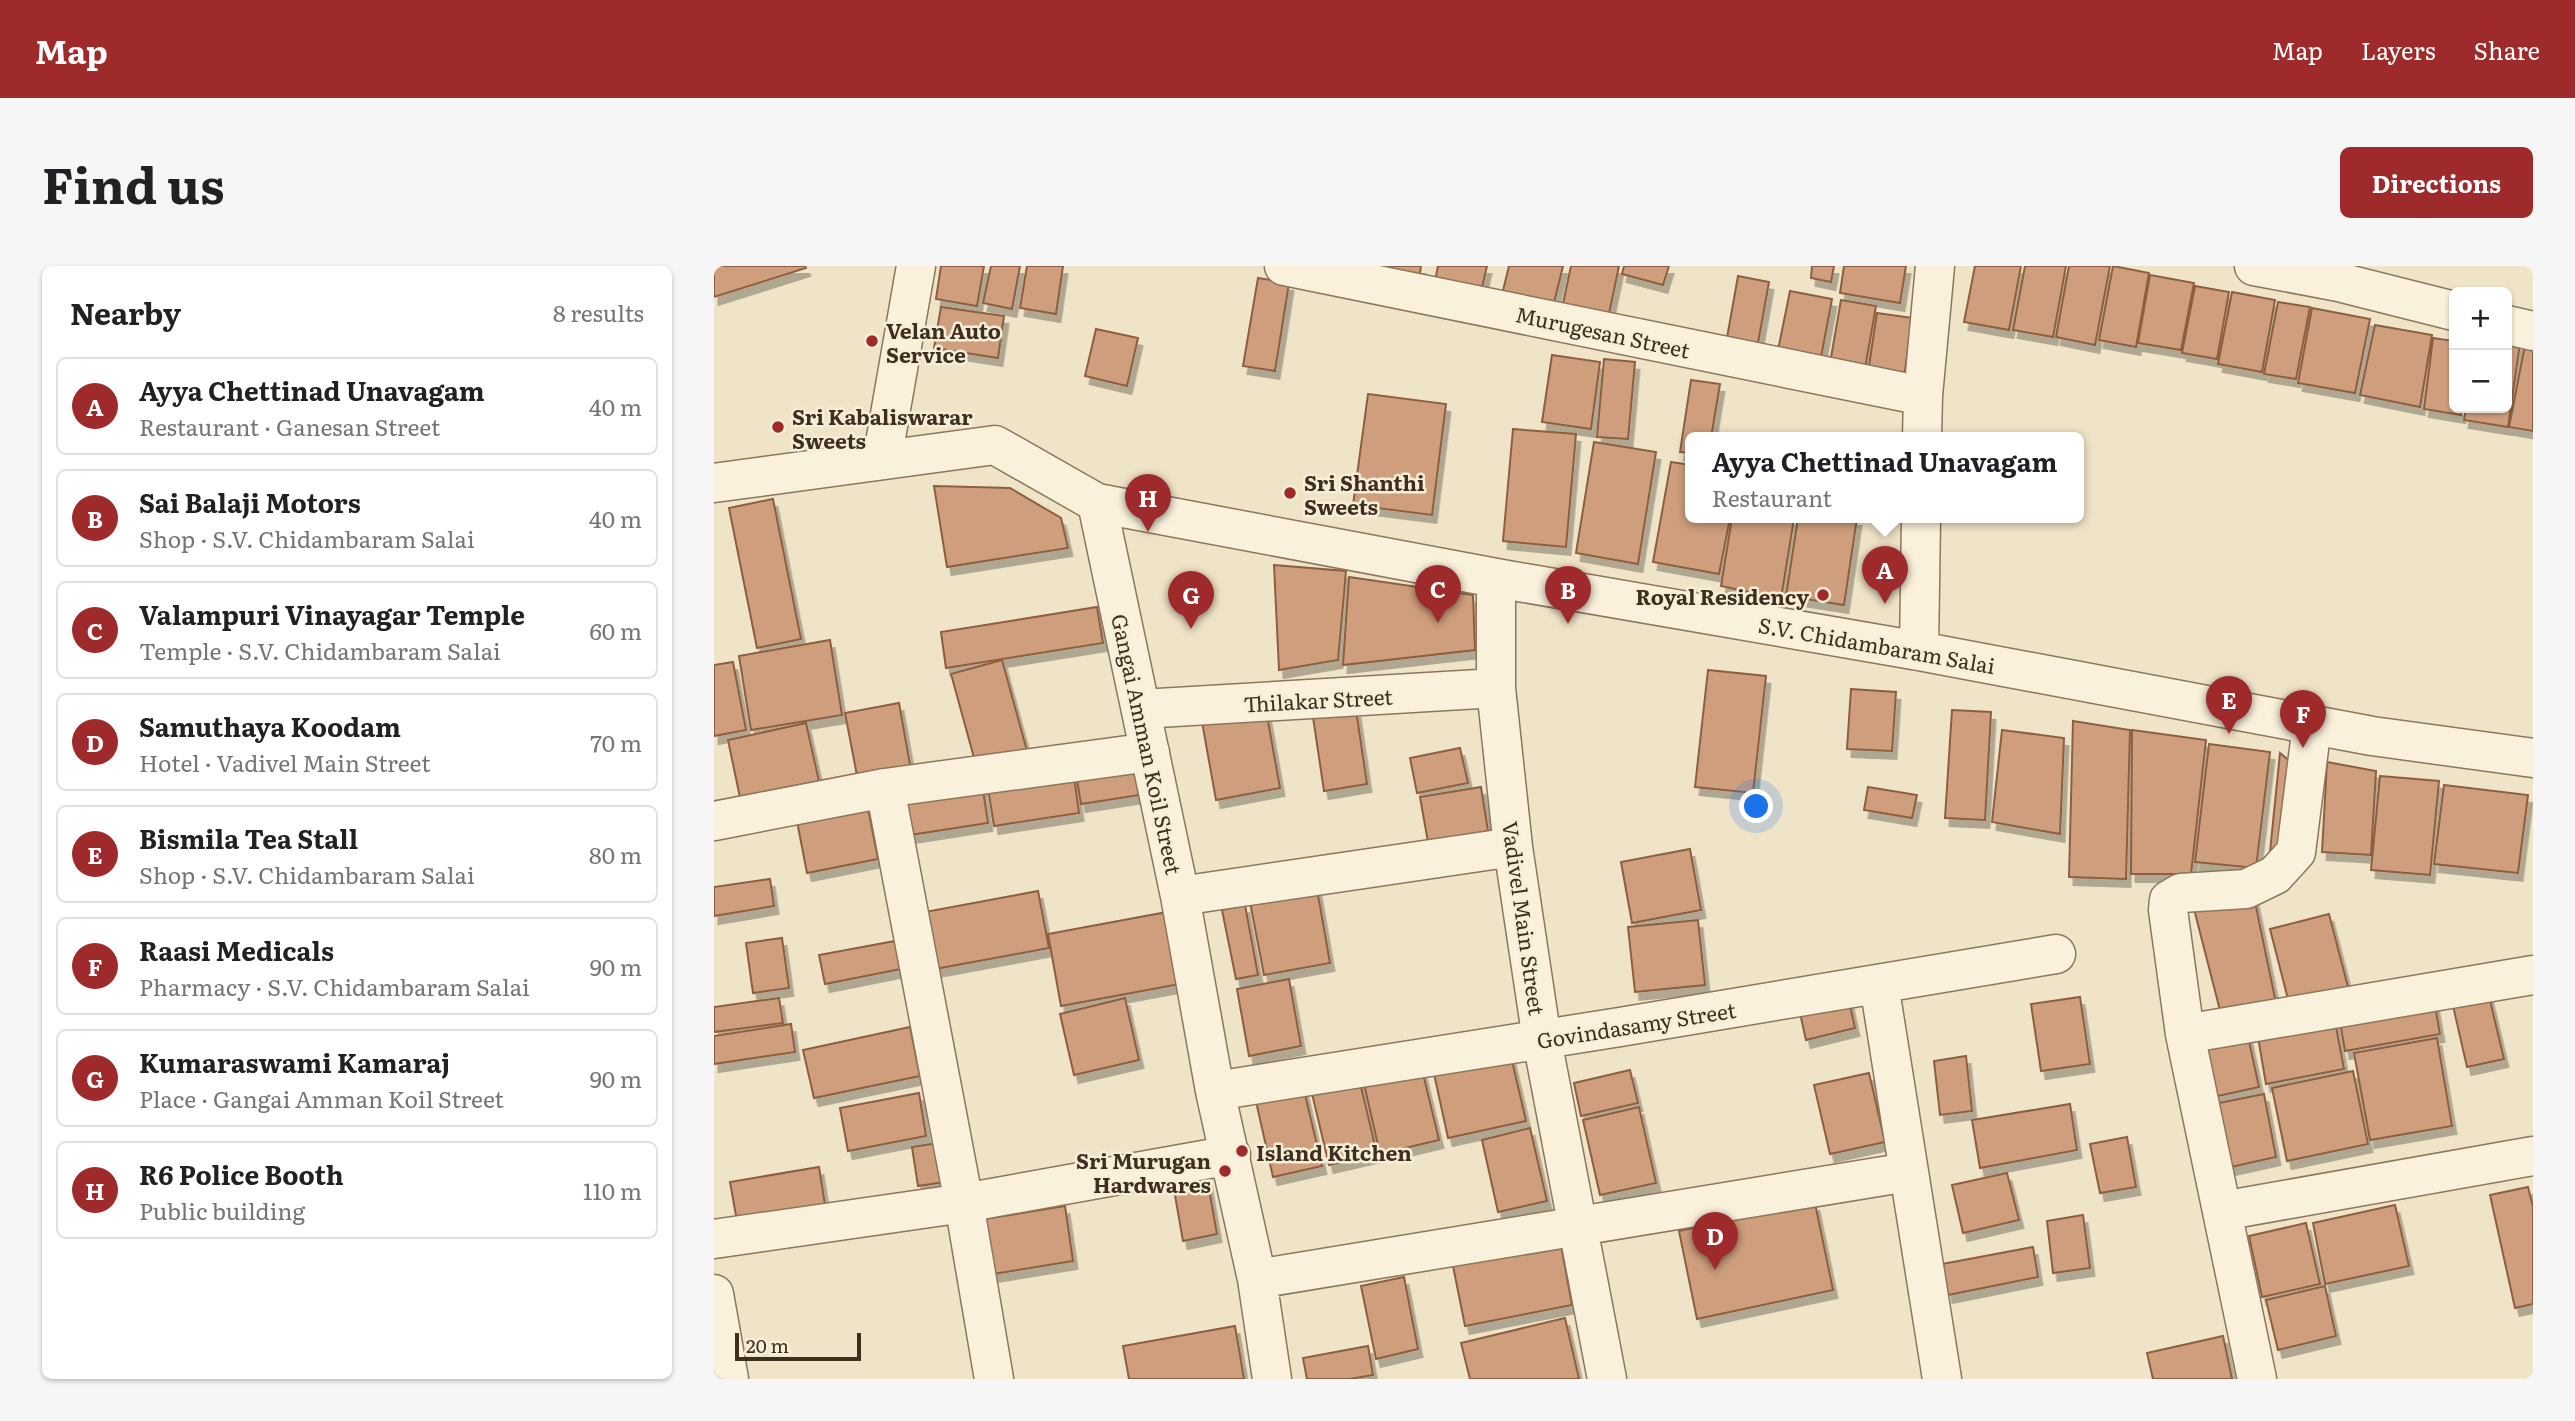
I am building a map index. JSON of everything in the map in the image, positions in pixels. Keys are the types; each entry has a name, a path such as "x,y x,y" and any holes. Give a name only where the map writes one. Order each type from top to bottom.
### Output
{"street":[{"path":"882,460 916,266"},
{"name":"Murugesan Street","path":"1284,266 1923,396"},
{"path":"1922,432 1935,266"},
{"path":"2254,266 2340,274 2449,309"},
{"path":"714,483 995,445 1097,503"},
{"name":"S.V. Chidambaram Salai","path":"1097,503 1496,578 1919,651 2372,736 2533,758"},
{"name":"Gangai Amman Koil Street","path":"1097,503 1180,896 1215,1091 1257,1279 1272,1379"},
{"path":"1919,651 1921,523"},
{"name":"Vadivel Main Street","path":"1496,578 1496,688 1513,847 1542,1040 1607,1379"},
{"name":"Thilakar Street","path":"1141,709 1496,688"},
{"path":"2257,1379 2185,1034 2174,961 2169,900 2181,893 2246,890 2276,875 2296,852 2312,725"},
{"path":"714,821 885,788 1150,752"},
{"path":"885,788 964,1203 994,1379"},
{"path":"1180,896 1513,847"},
{"name":"Govindasamy Street","path":"1215,1091 1542,1040 2056,954"},
{"path":"2185,1034 2533,975"},
{"path":"1879,984 1942,1379"},
{"path":"714,1239 964,1203 1230,1155"},
{"path":"2222,1211 2533,1156"},
{"path":"1257,1279 1908,1172"},
{"path":"714,1294 729,1379"}],"building":[{"path":"714,266 805,266 806,268 714,297"},
{"path":"941,266 984,266 977,306 936,299"},
{"path":"991,266 1020,266 1012,309 983,303"},
{"path":"1027,266 1063,266 1056,314 1020,308"},
{"path":"1334,266 1421,266 1419,280"},
{"path":"1438,266 1487,266 1480,296 1434,286"},
{"path":"1509,266 1563,266 1551,315 1500,303"},
{"path":"1571,266 1619,266 1606,328 1560,318"},
{"path":"1624,266 1669,266 1663,285 1622,274"},
{"path":"1812,266 1834,266 1831,282 1811,278"},
{"path":"1844,266 1906,266 1900,303 1840,293"},
{"path":"1975,266 2021,266 2009,330 1964,322"},
{"path":"2025,266 2066,266 2053,337 2013,330"},
{"path":"2069,266 2110,266 2095,345 2056,337"},
{"path":"2113,266 2149,273 2136,347 2099,340"},
{"path":"2150,275 2194,283 2181,350 2138,343"},
{"path":"1738,276 1769,282 1756,354 1725,349"},
{"path":"1258,278 1289,283 1275,371 1243,366"},
{"path":"2195,286 2229,292 2217,359 2182,353"},
{"path":"1790,291 1832,299 1819,368 1776,360"},
{"path":"2232,292 2275,300 2262,372 2218,364"},
{"path":"1841,300 1876,306 1864,374 1829,369"},
{"path":"2278,302 2310,307 2296,379 2264,374"},
{"path":"941,307 1004,316 998,358 934,348"},
{"path":"2312,308 2370,319 2355,393 2298,383"},
{"path":"1877,313 1913,318 1903,383 1867,379"},
{"path":"2375,325 2432,335 2420,407 2360,395"},
{"path":"1096,329 1138,338 1127,386 1085,376"},
{"path":"2433,338 2449,340 2449,413 2461,415 2424,409"},
{"path":"2512,342 2520,343 2512,399"},
{"path":"2525,345 2533,347 2533,431 2509,427"},
{"path":"1552,355 1600,362 1591,429 1542,422"},
{"path":"1604,359 1635,362 1628,439 1597,437"},
{"path":"1691,380 1720,384 1712,432 1685,432 1685,452 1680,452"},
{"path":"1368,394 1446,404 1432,515 1353,505"},
{"path":"2465,413 2510,413 2508,427 2464,420"},
{"path":"1513,429 1576,434 1566,547 1503,541"},
{"path":"1594,442 1656,452 1638,564 1576,553"},
{"path":"1671,462 1685,464 1685,523 1729,523 1719,574 1653,562"},
{"path":"934,486 1010,488 1061,518 1068,548 947,567"},
{"path":"773,499 801,639 757,648 729,508"},
{"path":"1731,523 1793,523 1781,599 1721,586"},
{"path":"1797,523 1856,523 1844,605 1786,596"},
{"path":"1274,565 1346,571 1338,660 1279,670"},
{"path":"1349,577 1473,595 1475,650 1343,665"},
{"path":"1097,607 1103,643 946,668 941,632"},
{"path":"830,640 842,715 751,730 739,656"},
{"path":"1002,660 1027,751 976,765 951,674"},
{"path":"733,662 746,730 714,736 714,665"},
{"path":"1708,670 1766,676 1753,793 1695,787"},
{"path":"1851,689 1896,692 1892,751 1847,749"},
{"path":"899,703 912,776 859,786 845,713"},
{"path":"1266,710 1280,788 1216,800 1202,722"},
{"path":"1356,710 1367,784 1324,791 1313,717"},
{"path":"1952,710 1991,712 1985,820 1945,818"},
{"path":"2073,721 2130,730 2126,879 2069,877"},
{"path":"806,723 822,795 743,812 728,740"},
{"path":"2002,730 2064,738 2060,834 1992,822"},
{"path":"2132,730 2206,740 2191,874 2131,874"},
{"path":"2209,744 2270,752 2256,868 2195,862"},
{"path":"1460,748 1468,783 1417,793 1410,758"},
{"path":"2280,753 2292,763 2289,847 2270,852"},
{"path":"2327,762 2376,771 2371,855 2322,852"},
{"path":"1142,764 1146,794 1081,804 1076,774"},
{"path":"1073,769 1079,813 994,826 987,782"},
{"path":"2380,776 2439,781 2430,875 2371,870"},
{"path":"982,783 988,823 910,835 904,795"},
{"path":"2444,785 2528,795 2518,873 2434,864"},
{"path":"1481,787 1488,831 1428,842 1420,797"},
{"path":"1868,787 1917,795 1912,818 1864,810"},
{"path":"867,803 878,859 807,873 796,816"},
{"path":"1690,849 1701,910 1632,923 1621,862"},
{"path":"770,879 774,906 714,916 714,887"},
{"path":"1317,889 1330,963 1264,975 1250,902"},
{"path":"1038,891 1049,948 935,969 925,912"},
{"path":"2254,897 2278,1013 2224,1026 2193,905"},
{"path":"1245,905 1258,975 1236,979 1222,910"},
{"path":"1167,912 1180,984 1061,1006 1048,934"},
{"path":"2329,914 2348,987 2289,1003 2270,929"},
{"path":"1698,920 1705,985 1635,992 1628,927"},
{"path":"782,938 789,988 753,993 746,943"},
{"path":"895,941 901,969 825,984 819,955"},
{"path":"1289,979 1301,1046 1249,1056 1237,989"},
{"path":"2487,988 2504,1059 2467,1067 2451,997"},
{"path":"1847,992 1855,1028 1806,1040 1798,1004"},
{"path":"2080,997 2090,1064 2041,1071 2031,1004"},
{"path":"779,998 783,1023 714,1032 714,1007"},
{"path":"1125,998 1139,1060 1074,1075 1060,1014"},
{"path":"2434,1000 2440,1034 2345,1051 2339,1016"},
{"path":"2334,1016 2344,1069 2266,1084 2257,1031"},
{"path":"791,1024 795,1052 714,1064 714,1036"},
{"path":"910,1027 920,1076 814,1098 803,1050"},
{"path":"2247,1032 2259,1087 2204,1099 2193,1043"},
{"path":"2437,1038 2452,1126 2370,1140 2354,1053"},
{"path":"1510,1052 1526,1121 1448,1138 1433,1069"},
{"path":"1966,1056 1972,1111 1940,1115 1934,1061"},
{"path":"1420,1061 1439,1140 1380,1154 1362,1075"},
{"path":"1630,1070 1638,1103 1581,1116 1574,1083"},
{"path":"2353,1071 2368,1144 2287,1161 2272,1088"},
{"path":"1869,1073 1885,1142 1830,1154 1814,1085"},
{"path":"1358,1074 1377,1154 1329,1165 1310,1085"},
{"path":"1303,1086 1322,1166 1273,1177 1255,1097"},
{"path":"919,1093 926,1136 848,1151 840,1108"},
{"path":"2264,1094 2276,1157 2222,1169 2209,1105"},
{"path":"2070,1104 2077,1150 1980,1168 1972,1120"},
{"path":"1639,1107 1656,1183 1600,1195 1583,1120"},
{"path":"1530,1128 1547,1201 1498,1212 1482,1140"},
{"path":"2127,1137 2136,1187 2100,1193 2090,1144"},
{"path":"945,1142 951,1181 918,1186 912,1147"},
{"path":"819,1167 825,1205 737,1221 730,1182"},
{"path":"2007,1173 2019,1220 1963,1233 1952,1185"},
{"path":"1207,1178 1217,1234 1183,1241 1173,1184"},
{"path":"2528,1187 2533,1207 2533,1304 2515,1308 2490,1195"},
{"path":"1815,1203 1833,1290 1697,1319 1679,1231"},
{"path":"2395,1205 2409,1266 2325,1284 2313,1223"},
{"path":"1065,1206 1073,1261 993,1274 985,1219"},
{"path":"2083,1215 2090,1268 2053,1273 2047,1221"},
{"path":"2306,1223 2320,1284 2262,1297 2249,1236"},
{"path":"1560,1240 1572,1305 1465,1326 1452,1261"},
{"path":"2033,1247 2038,1277 1948,1295 1942,1264"},
{"path":"1404,1277 1418,1349 1376,1359 1361,1286"},
{"path":"2325,1286 2336,1336 2278,1350 2266,1300"},
{"path":"1565,1318 1579,1379 1470,1379 1461,1343"},
{"path":"1235,1326 1244,1379 1129,1379 1123,1346"},
{"path":"2223,1336 2232,1379 2153,1379 2147,1353"},
{"path":"1368,1346 1373,1375 1350,1379 1307,1379 1303,1358"}],"place":[{"name":"Velan Auto Service","path":"872,341"},
{"name":"Sri Kabaliswarar Sweets","path":"778,427"},
{"name":"Sri Shanthi Sweets","path":"1290,493"},
{"name":"R6 Police Booth","path":"1148,532"},
{"name":"Royal Residency","path":"1823,595"},
{"name":"Ayya Chettinad Unavagam","path":"1885,604"},
{"name":"Valampuri Vinayagar Temple","path":"1438,623"},
{"name":"Sai Balaji Motors","path":"1568,624"},
{"name":"Kumaraswami Kamaraj","path":"1191,629"},
{"name":"Bismila Tea Stall","path":"2229,734"},
{"name":"Raasi Medicals","path":"2303,748"},
{"name":"Island Kitchen","path":"1242,1151"},
{"name":"Sri Murugan Hardwares","path":"1225,1171"},
{"name":"Samuthaya Koodam","path":"1715,1270"}]}
